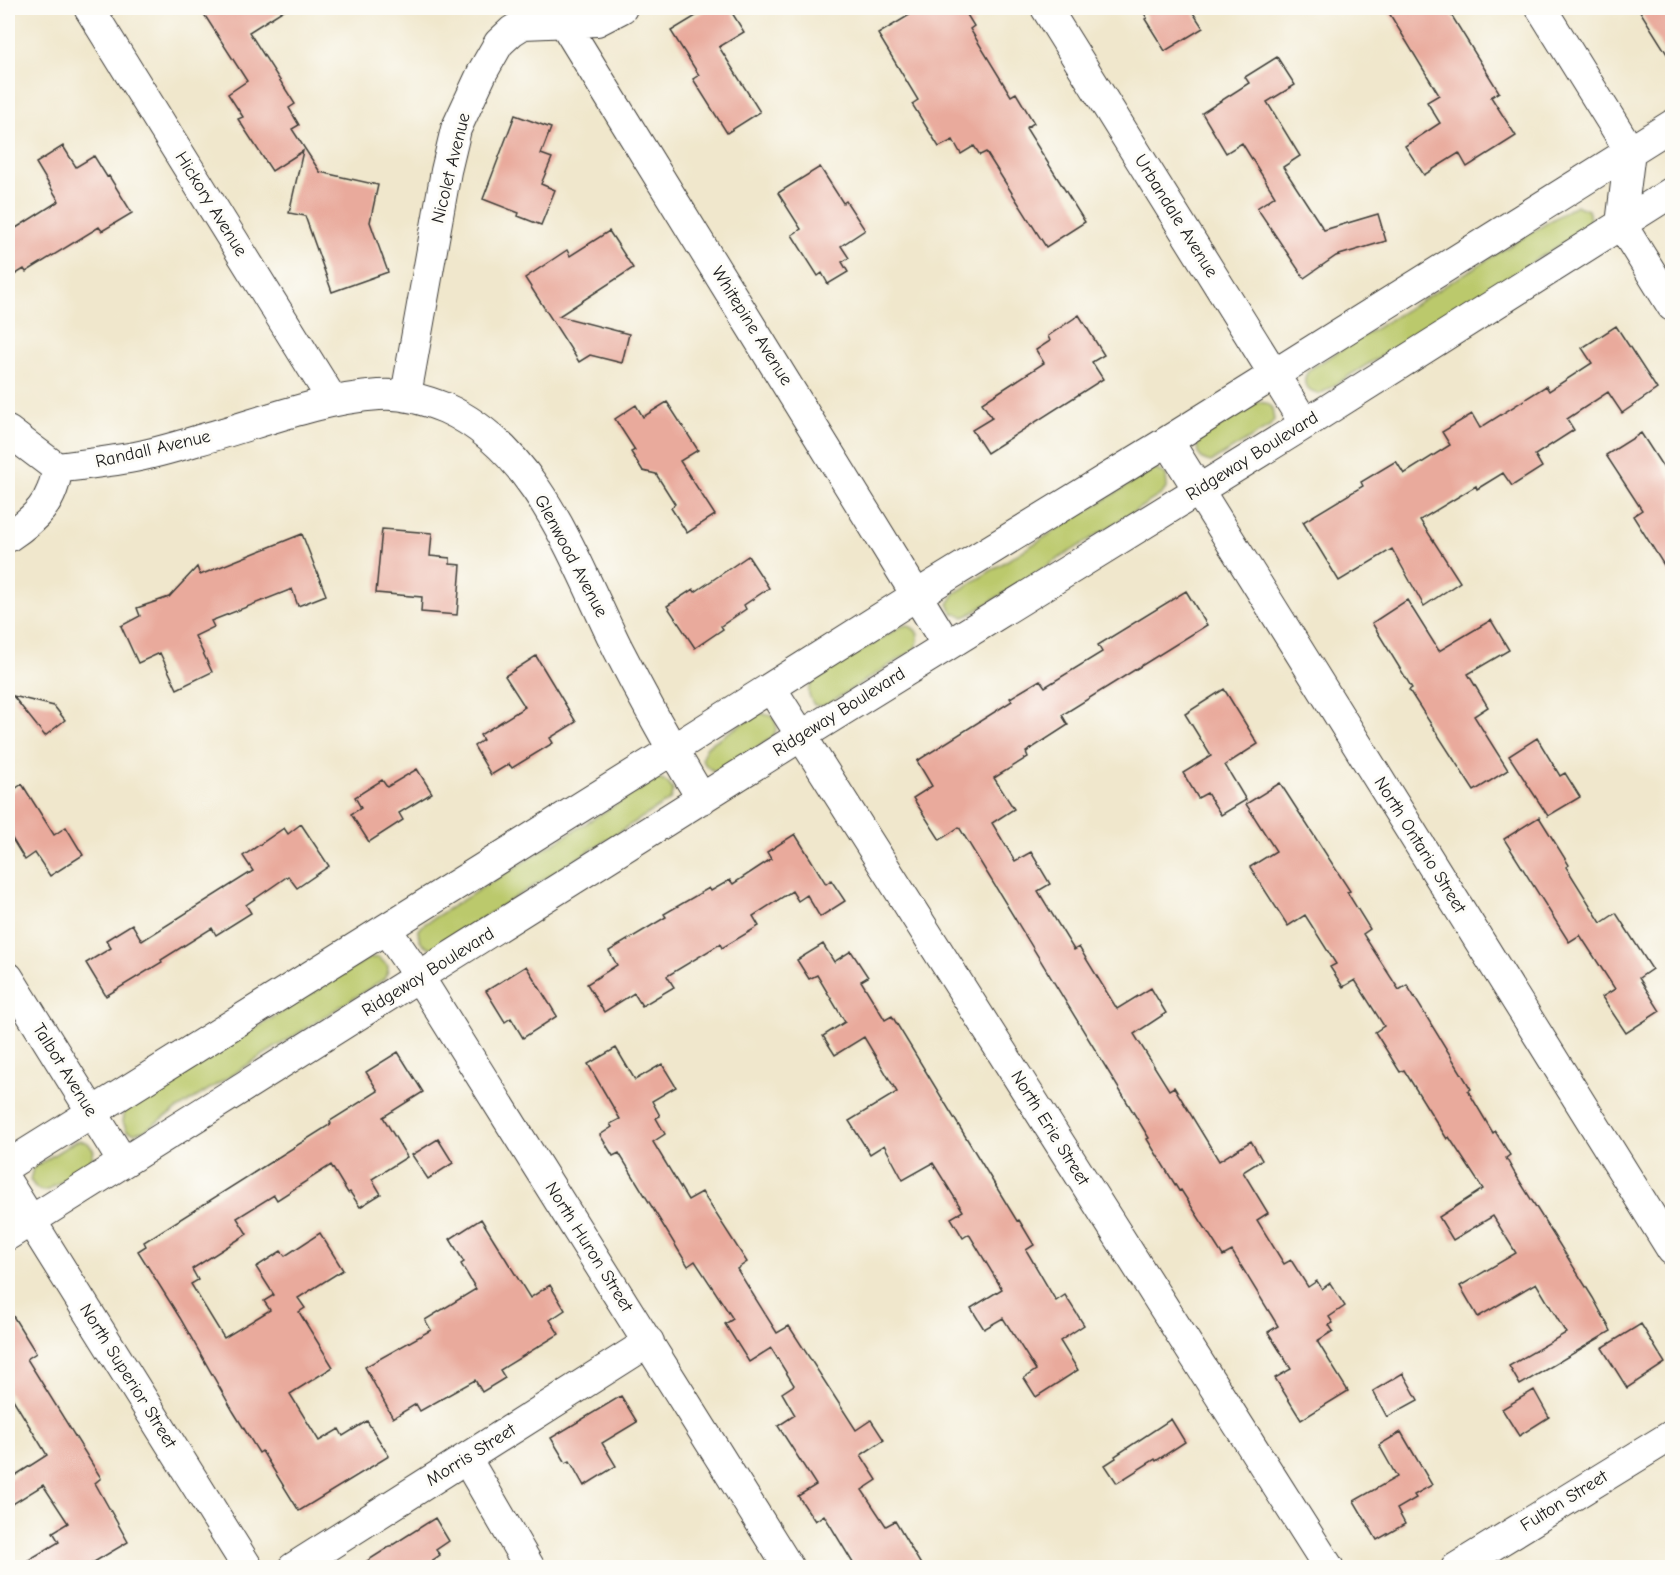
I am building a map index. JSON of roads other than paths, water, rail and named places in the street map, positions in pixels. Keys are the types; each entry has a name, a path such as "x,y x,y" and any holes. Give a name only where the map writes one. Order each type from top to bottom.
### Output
{"street":[{"name":"Hickory Avenue","path":"89,8 333,401"},
{"name":"Nicolet Avenue","path":"406,395 446,171 456,129 471,93 499,43 523,24 560,15 597,21 622,8"},
{"name":"Urbandale Avenue","path":"1046,8 1305,424"},
{"path":"1541,8 1630,151 1621,224 1672,306"},
{"name":"Whitepine Avenue","path":"560,15 948,645"},
{"path":"8,1165 771,688 917,594 1168,441 1672,125"},
{"name":"Ridgeway Boulevard","path":"19,1228 1672,192"},
{"name":"Glenwood Avenue","path":"333,401 379,395 406,395 435,404 459,415 483,431 507,454 536,489 557,524 672,750 702,799"},
{"name":"Randall Avenue","path":"57,468 131,458 333,401"},
{"path":"8,431 57,468 56,485 48,501 35,516 8,537"},
{"name":"North Ontario Street","path":"1168,441 1672,1250"},
{"name":"North Erie Street","path":"771,688 1329,1568"},
{"name":"North Huron Street","path":"386,929 420,977 789,1568"},
{"name":"Talbot Avenue","path":"8,977 123,1162"},
{"name":"North Superior Street","path":"8,1184 19,1228 248,1568"},
{"name":"Morris Street","path":"293,1568 649,1342"},
{"name":"Fulton Street","path":"1456,1568 1672,1435"},
{"path":"466,1458 530,1568"}]}
